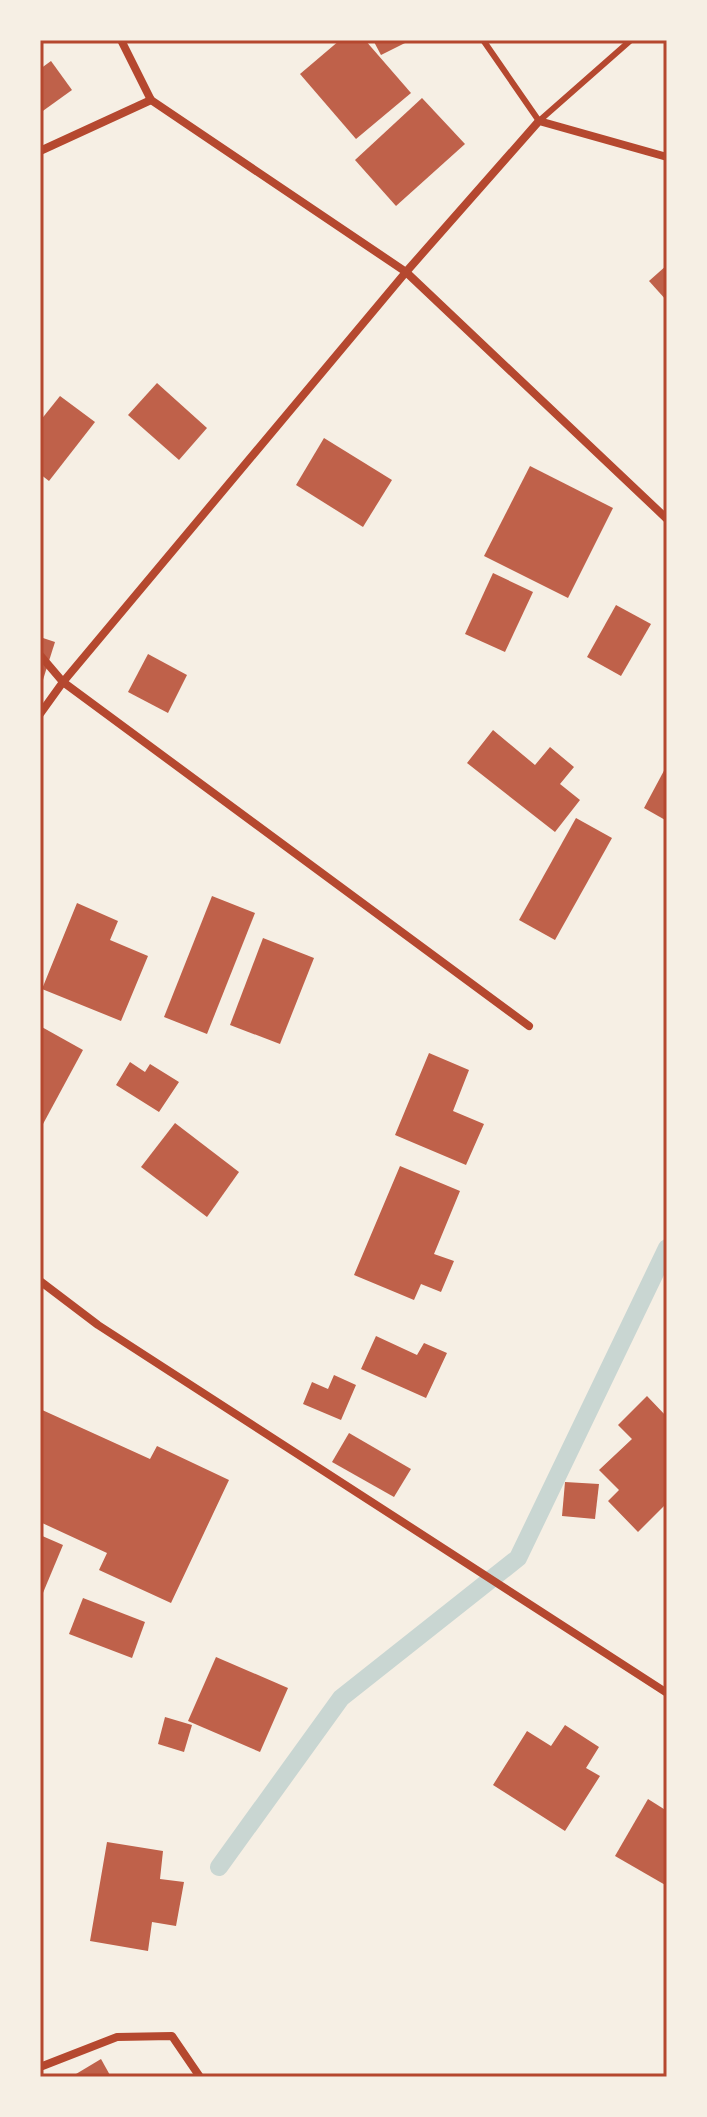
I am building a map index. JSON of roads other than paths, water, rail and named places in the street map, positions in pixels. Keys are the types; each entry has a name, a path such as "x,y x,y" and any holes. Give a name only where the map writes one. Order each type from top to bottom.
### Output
{"street":[{"path":"121,40 151,100 406,272 667,519"},
{"path":"40,151 151,100"},
{"path":"40,714 63,682 406,272 539,121 667,157"},
{"path":"40,655 63,682 529,1026"},
{"path":"40,1281 98,1325 667,1693"},
{"path":"40,2067 117,2037 172,2036 200,2077"}],"lane":[{"path":"483,40 539,121 631,40"}],"waterway":[{"path":"219,1867 341,1698 518,1558 667,1248"}]}
